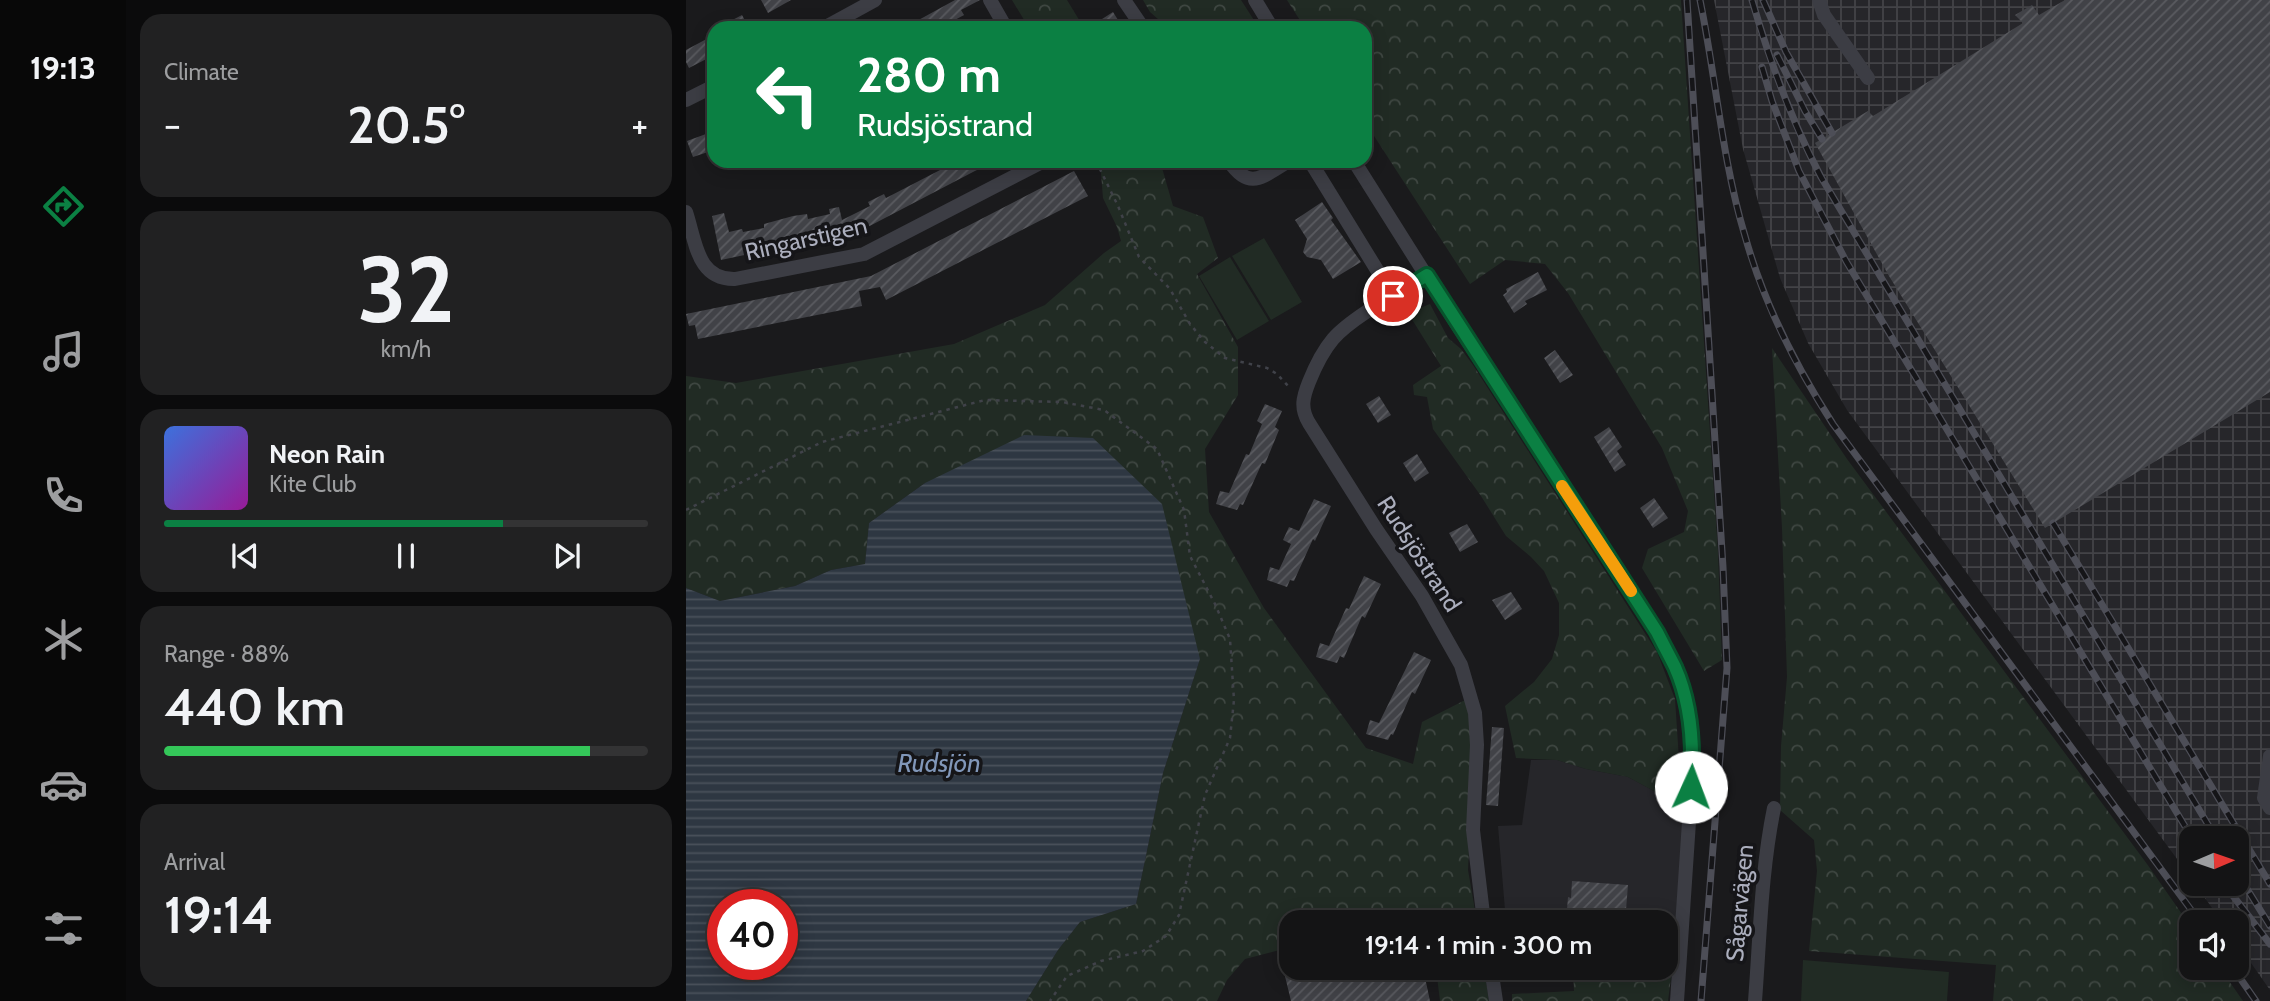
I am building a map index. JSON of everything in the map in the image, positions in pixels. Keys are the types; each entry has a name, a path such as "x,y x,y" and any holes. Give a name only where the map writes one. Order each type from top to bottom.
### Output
{"street":[{"path":"837,21 875,0"},
{"path":"990,0 1002,21"},
{"path":"1124,0 1138,21"},
{"path":"1255,0 1268,21"},
{"path":"1819,0 1824,15 1868,78"},
{"path":"686,100 707,90"},
{"name":"Ringarstigen","path":"686,212 708,272 720,278 735,279 864,254 1030,168"},
{"path":"1234,168 1238,174 1250,179 1263,176 1277,168"},
{"path":"1314,168 1393,296"},
{"path":"1358,168 1657,632 1676,669 1687,702 1693,762 1677,1001"},
{"path":"1303,398 1315,368 1335,337 1427,275"},
{"name":"Rudsjöstrand","path":"1303,398 1303,412 1308,423 1422,596 1461,665 1475,713 1477,745 1473,830 1483,910"},
{"path":"2270,756 2264,798 2270,808"},
{"name":"Sågarvägen","path":"1755,1001 1768,836 1774,808"},
{"path":"1493,980 1496,1001"}],"path":[{"path":"1099,168 1139,257 1170,289 1190,324 1205,342 1225,358 1254,364 1277,374 1303,398"},
{"path":"686,510 822,442 985,400 1062,402 1104,410 1157,449 1184,510 1190,556 1230,639 1234,700 1230,738 1205,795 1179,915 1166,936 1143,951 1101,961 1067,976 1050,1001"}],"shaded area":[{"path":"1714,0 2270,0 2270,990 2249,960 2249,910 2213,910 2204,896 2249,896 2249,826 2179,826 2179,862 1847,410 1808,343 1780,278 1743,149"},
{"path":"1531,760 1557,760 1628,777 1667,798 1679,814 1683,826 1677,910 1505,910 1498,826 1522,825"}],"green space":[{"path":"1012,0 1067,0 1080,21 1025,21"},
{"path":"1143,0 1241,0 1254,21 1160,21 1150,12"},
{"path":"1287,0 1681,0 1718,552 1722,660 1704,671 1642,568 1648,549 1684,532 1688,511 1662,448 1568,293 1545,264 1505,260 1470,284 1372,133 1372,21 1300,21"},
{"path":"1101,168 1162,168 1173,206 1203,217 1218,258 1197,274 1238,347 1238,395 1205,449 1209,512 1264,608 1366,748 1413,764 1422,722 1469,698 1474,738 1468,870 1475,910 1279,910 1279,950 1245,959 1227,980 1217,1001 1026,1001 1058,950 1080,922 1136,904 1163,773 1200,659 925,483 869,523 865,564 831,570 795,586 720,601 686,588 686,376 736,383 954,344 1045,305 1121,241 1103,198"},
{"path":"1264,238 1302,302 1271,320 1232,256"},
{"path":"1230,257 1269,321 1237,340 1199,276"},
{"path":"1430,304 1448,338 1473,365 1657,652 1675,699 1680,775 1679,814 1667,798 1628,777 1557,760 1516,758 1505,706 1534,682 1552,659 1559,635 1559,603 1544,571 1506,536 1433,429 1427,397 1414,395 1413,385 1441,366 1408,313"},
{"path":"1772,348 1847,459 2179,910 2179,980 2228,980 2243,1001 1993,1001 1996,965 1809,951 1817,871 1814,840 1780,810 1781,746 1787,677"},
{"path":"1803,960 1949,972 1947,1001 1801,1001"},
{"path":"1437,980 1486,980 1489,1001 1440,1001"},
{"path":"1574,980 1671,980 1668,1001 1512,1001 1512,994 1574,991"}],"water":[{"name":"Rudsjön","path":"1024,435 1093,438 1162,504 1200,659 1163,773 1136,904 1080,922 1058,950 1026,1001 686,1001 686,588 720,601 795,586 831,570 865,564 869,523 925,483"}],"building":[{"path":"761,0 791,0 768,13"},
{"path":"955,0 980,0 961,10 964,15 953,21 917,21"},
{"path":"2065,0 2270,0 2270,392 2045,528 1889,276 1815,143 1868,111 1873,116 2023,23 2015,15 2032,5 2039,15"},
{"path":"1113,12 1119,21 1099,21"},
{"path":"742,15 745,21 730,21"},
{"path":"707,39 707,59 689,68 686,50"},
{"path":"707,134 707,152 693,157 687,141"},
{"path":"981,168 862,230 721,260 712,216 724,213 729,232 764,228 764,224 793,216 807,214 808,219 830,214 829,209 839,207 842,220 870,206 868,202 884,194 886,198 942,169"},
{"path":"1074,171 1088,196 886,300 880,287 859,291 862,306 698,339 695,325 689,326 686,314 871,276"},
{"path":"1322,202 1333,218 1331,220 1361,262 1333,279 1321,260 1307,257 1303,252 1307,239 1295,220"},
{"path":"1538,272 1547,290 1525,301 1527,304 1514,313 1503,295 1507,292 1506,289"},
{"path":"1555,350 1573,375 1560,383 1544,358"},
{"path":"1379,396 1391,415 1378,423 1366,404"},
{"path":"1265,404 1282,411 1275,427 1279,430 1265,464 1262,463 1243,505 1240,504 1237,510 1216,504 1220,491 1229,493 1246,454 1249,455 1262,424 1257,421"},
{"path":"1609,427 1622,447 1617,451 1626,465 1615,472 1594,437"},
{"path":"1417,454 1429,473 1415,482 1403,463"},
{"path":"1654,498 1668,518 1653,528 1640,508"},
{"path":"1314,499 1331,506 1294,581 1290,580 1287,587 1267,580 1270,567 1279,570 1291,544 1283,540 1289,527 1299,531"},
{"path":"1467,524 1478,542 1460,552 1449,533"},
{"path":"1364,576 1381,584 1365,618 1362,616 1344,658 1340,656 1337,663 1316,657 1320,643 1329,646"},
{"path":"1511,592 1522,609 1505,620 1492,600"},
{"path":"1414,652 1431,660 1415,694 1412,692 1393,735 1391,734 1388,740 1366,734 1370,720 1379,723"},
{"path":"1492,727 1504,728 1498,806 1486,805"},
{"path":"1572,881 1628,885 1626,910 1567,910 1568,897 1571,898"},
{"path":"1286,980 1426,980 1430,1001 1291,1001"}],"railway":[{"path":"1687,0 1727,668 1701,1001"},
{"path":"1700,0 1737,207 1761,286 1793,357 1833,424 2191,910"},
{"path":"1752,0 1782,90 1821,177 2209,826"},
{"path":"1763,0 1786,52 1832,133"},
{"path":"1777,55 1822,139"},
{"path":"1762,67 1799,171 1846,261 2185,826"},
{"path":"2053,523 2270,884"},
{"path":"2249,892 2270,926"},
{"path":"2233,896 2270,944"},
{"path":"2241,980 2256,1001"}],"slow traffic":[{"path":"1562,486 1631,591"}],"route":[{"path":"1393,296 1427,275 1657,632 1676,669 1687,702 1692,737 1691,787"}]}
